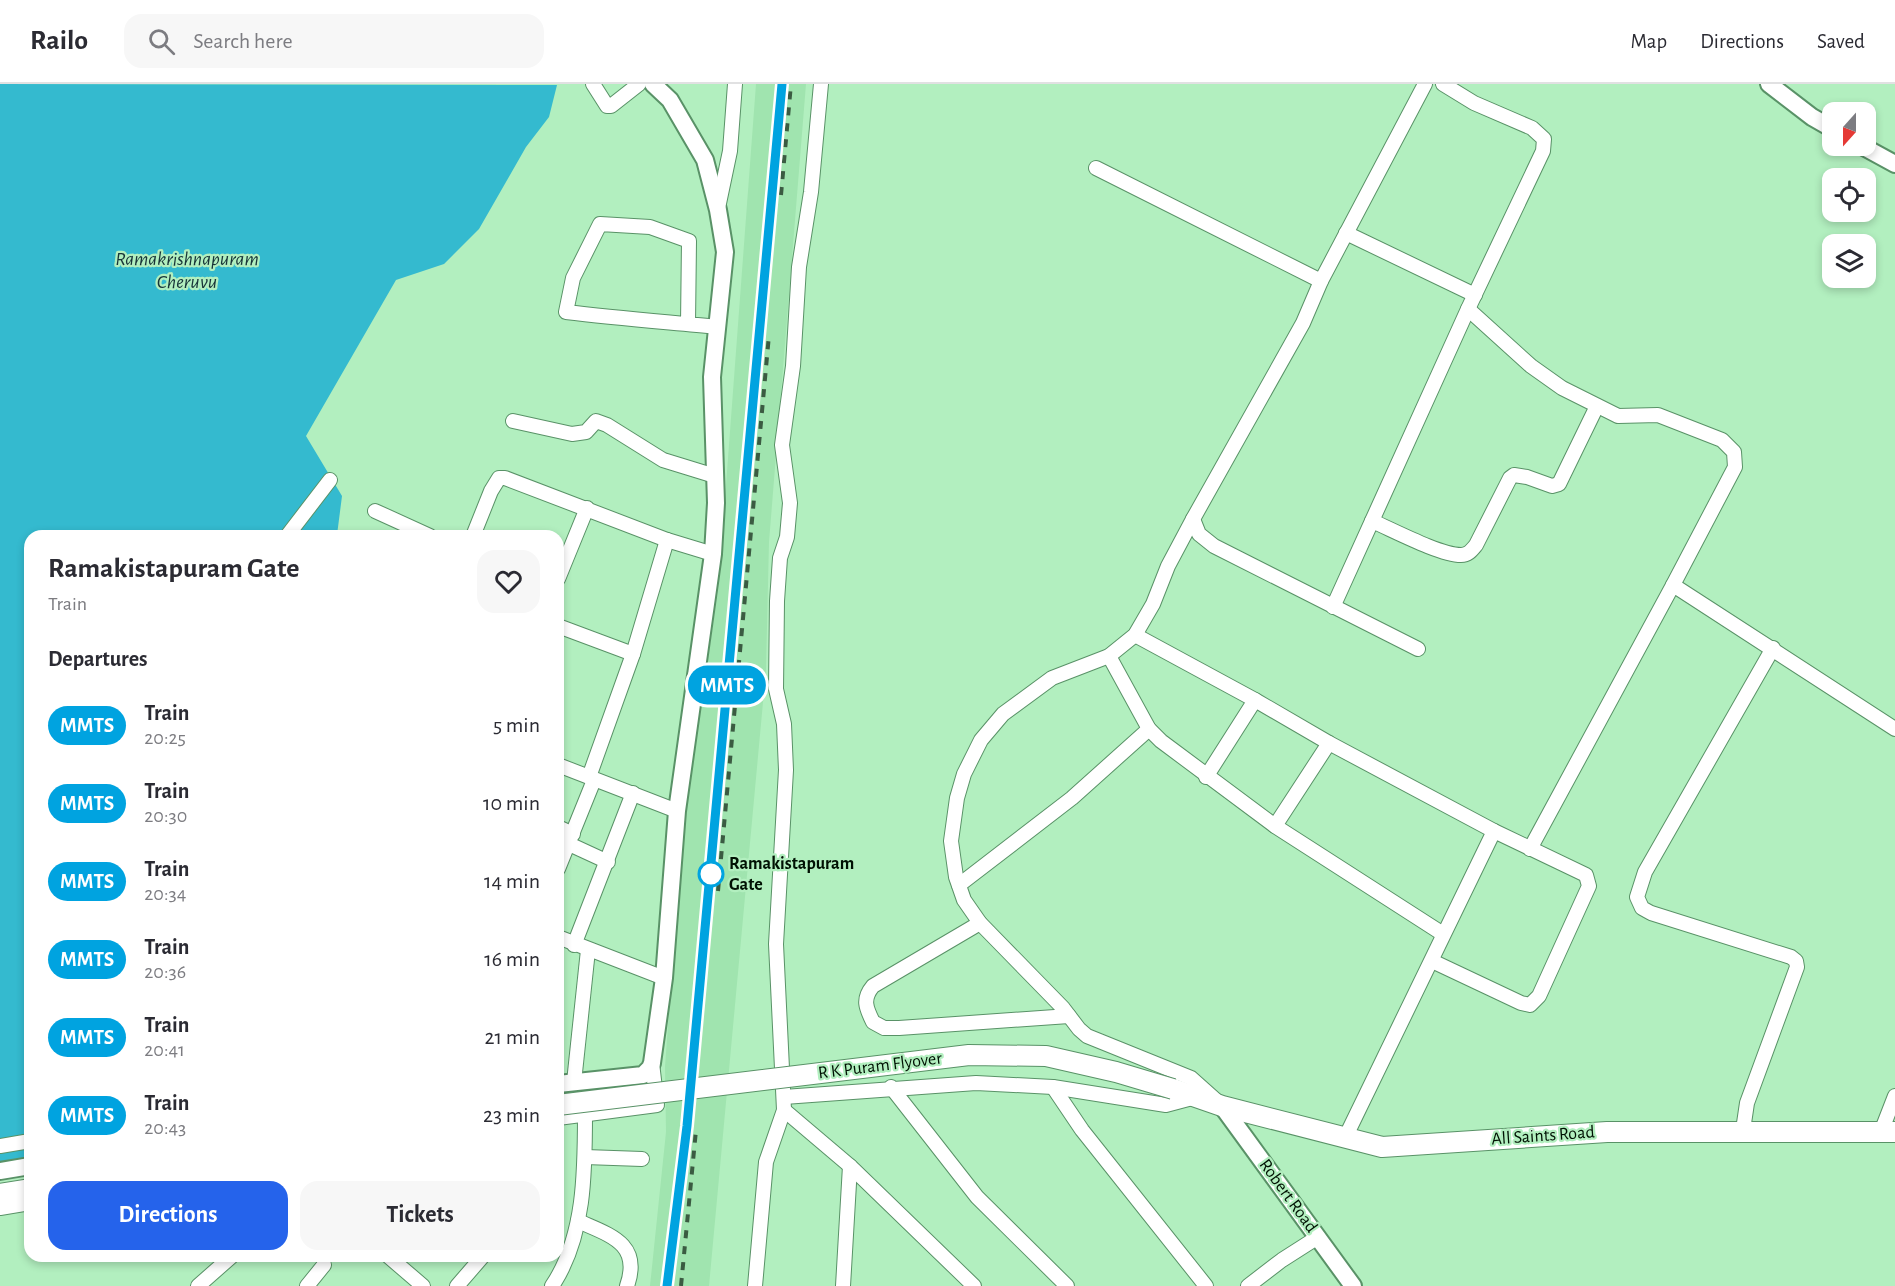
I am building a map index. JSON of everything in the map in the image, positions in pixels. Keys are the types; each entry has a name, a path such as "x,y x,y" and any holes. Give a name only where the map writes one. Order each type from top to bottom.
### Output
{"main road":[{"name":"R K Puram Flyover","path":"564,1104 969,1055 1046,1056 1116,1072 1199,1096"},
{"name":"All Saints Road","path":"1199,1096 1222,1106 1382,1147 1607,1132 1743,1130 1888,1132"},
{"path":"0,1194 24,1190"}],"street":[{"path":"593,84 607,106 611,106 639,84"},
{"path":"588,950 566,1083 643,1076 652,1062 664,978 677,811 712,554 715,476 712,377 725,252 705,160 670,100 652,84"},
{"path":"717,210 730,151 735,84"},
{"path":"755,1286 766,1162 784,1103 776,944 786,770 784,724 776,689 780,558 787,537 790,503 782,445 793,366 799,267 811,192 821,84"},
{"path":"1222,1106 1191,1078 1088,1036 980,923 964,900 959,885 951,842 953,818 964,774 981,740 1003,714 1052,678 1109,656 1135,635 1153,604 1168,566 1193,519 1303,323 1321,281 1425,84"},
{"path":"1333,608 1468,309 1543,151 1544,139 1532,128 1474,103 1443,84"},
{"path":"1769,84 1822,123"},
{"path":"1876,154 1895,164"},
{"path":"1096,168 1321,281"},
{"path":"688,324 689,241 650,227 600,224 573,278 566,312 717,327"},
{"path":"1346,233 1475,295"},
{"path":"1468,309 1531,366 1562,388 1618,416 1658,415 1722,440 1734,452 1735,467 1530,849"},
{"path":"1372,521 1446,552 1461,555 1469,553 1476,545 1510,478 1514,475 1552,486 1559,484 1597,406"},
{"path":"513,421 572,434 586,432 596,421 607,425 663,460 715,476"},
{"path":"475,530 491,491 500,478 516,481 667,540 712,554"},
{"path":"292,530 330,480"},
{"path":"564,564 587,508"},
{"path":"375,510 417,530"},
{"path":"1193,519 1199,534 1214,546 1418,649"},
{"path":"564,855 633,654 667,540"},
{"path":"1673,585 1895,729"},
{"path":"564,628 633,654"},
{"path":"1135,635 1329,743 1494,831 1586,875 1589,886 1535,1001 1530,1005 1521,1004 1432,961"},
{"path":"1743,1130 1747,1103 1797,967 1796,961 1791,957 1651,913 1642,908 1637,897 1645,872 1773,648"},
{"path":"1109,656 1149,729 1206,777 1275,826 1443,934"},
{"path":"1206,777 1255,700"},
{"path":"959,885 1072,798 1149,729"},
{"path":"1275,826 1329,743"},
{"path":"564,768 677,811"},
{"path":"574,945 633,793"},
{"path":"1345,1138 1494,831"},
{"path":"564,833 608,862"},
{"path":"980,923 873,986 867,993 865,1001 873,1022 884,1028 899,1028 1069,1016"},
{"path":"564,940 664,978"},
{"path":"564,1117 657,1105 652,1062"},
{"path":"784,1103 891,1087 976,1083 1053,1087 1166,1105 1199,1096"},
{"path":"891,1087 978,1197 1067,1286"},
{"path":"1053,1087 1082,1130 1206,1286"},
{"path":"1888,1132 1895,1096"},
{"path":"784,1103 974,1286"},
{"name":"Robert Road","path":"1222,1106 1353,1286"},
{"path":"552,1286 565,1265 578,1221 585,1157 585,1114"},
{"path":"0,1146 24,1142"},
{"path":"585,1157 642,1159"},
{"path":"845,1284 850,1166"},
{"path":"0,1171 24,1167"},
{"path":"0,1208 24,1204"},
{"path":"578,1221 616,1238 627,1250 631,1265 627,1286"},
{"path":"1248,1286 1282,1260 1318,1237"},
{"path":"198,1286 225,1262"},
{"path":"395,1262 423,1286"},
{"path":"457,1286 473,1262"},
{"path":"307,1286 324,1265"}],"shaded area":[{"path":"756,84 806,84 769,542 766,670 709,1286 650,1286 666,1132 665,1067 682,829 718,592"}],"water":[{"name":"Ramakrishnapuram Cheruvu","path":"0,84 557,85 549,117 526,147 479,229 444,264 396,280 306,436 342,496 338,530 24,530 24,1162 0,1164"}],"railway":[{"path":"667,1286 687,1126 782,84"},
{"path":"781,195 791,84"},
{"path":"718,891 769,335"},
{"path":"681,1286 696,1130"}],"train":[{"name":"MMTS","path":"667,1286 687,1126 782,84"}],"place":[{"name":"Ramakistapuram Gate","path":"711,874"}]}
